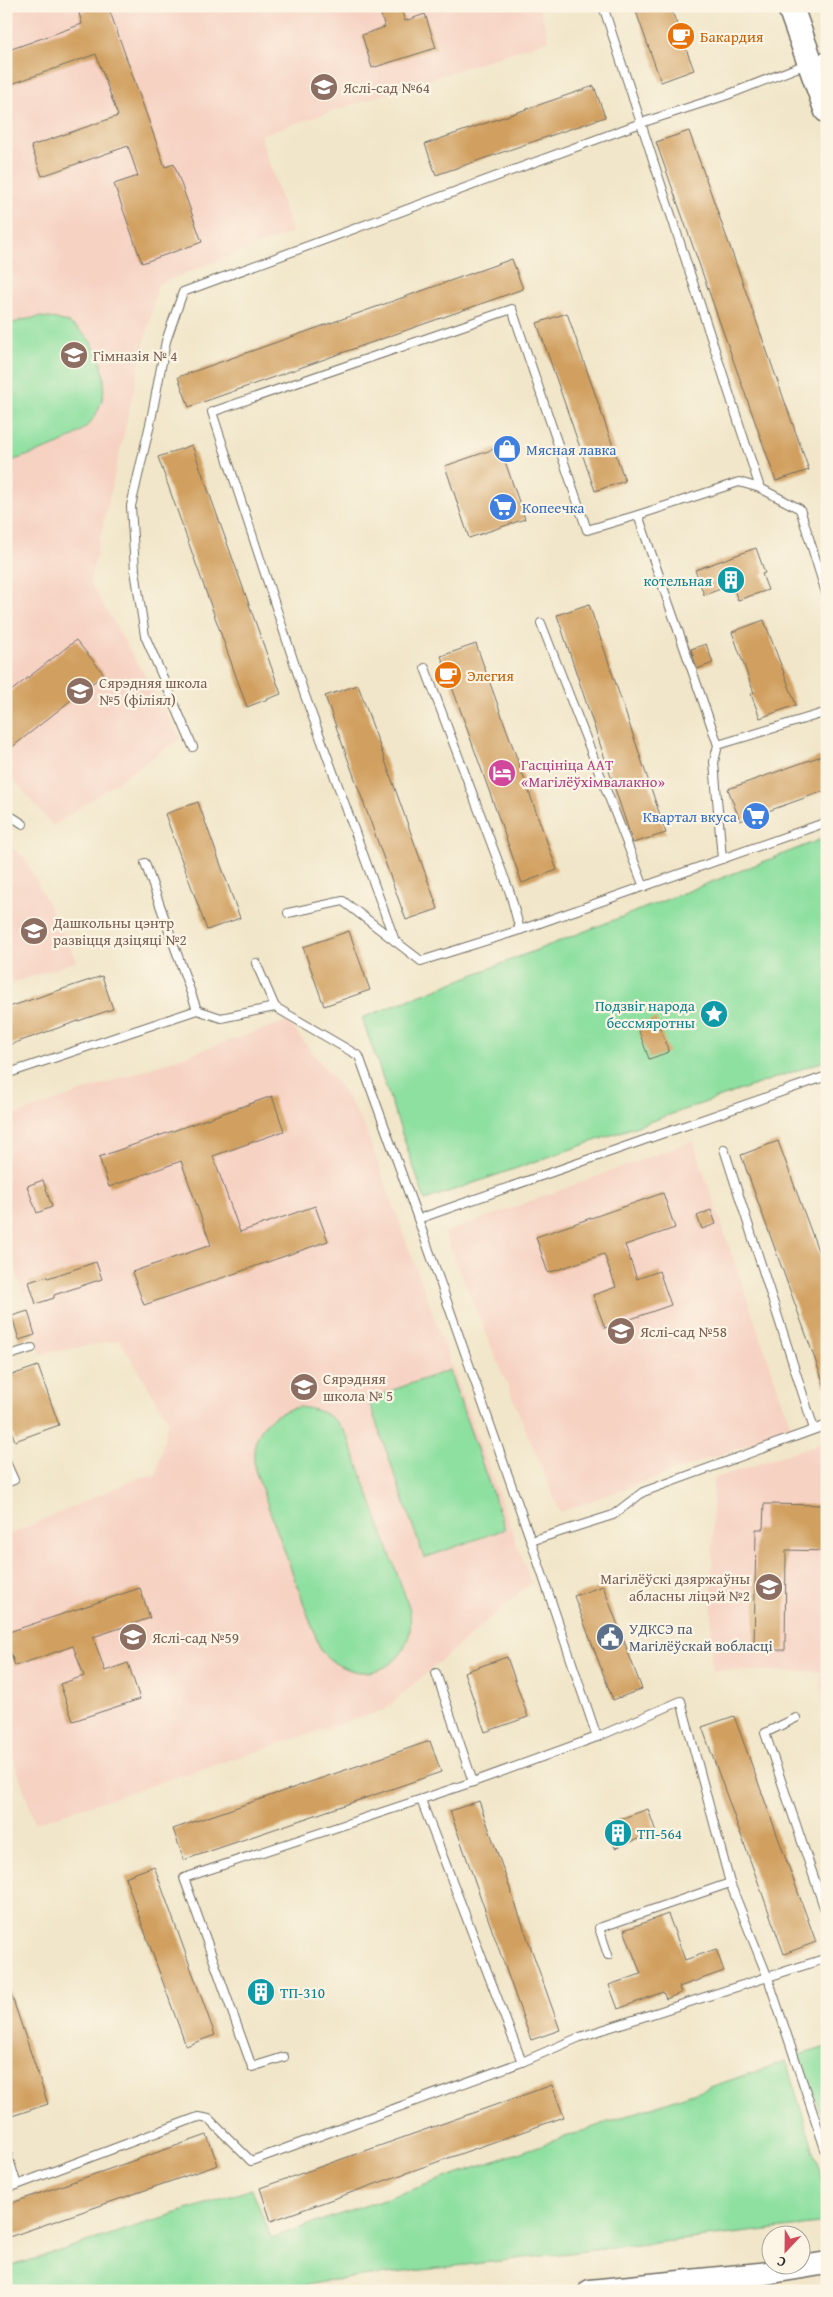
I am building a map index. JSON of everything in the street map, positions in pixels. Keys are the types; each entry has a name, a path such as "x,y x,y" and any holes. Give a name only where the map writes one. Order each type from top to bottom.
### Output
{"main road":[{"path":"790,6 818,59 827,110"},
{"path":"590,2291 760,2274 827,2263"}],"lane":[{"path":"603,6 760,488"},
{"path":"193,746 145,636 135,570 131,506 151,420 166,341 183,292 641,123 728,95 818,59"},
{"path":"394,941 304,693 212,412 512,309 587,530 738,482 760,488 800,509 827,596"},
{"path":"638,515 718,745 714,762 722,859"},
{"path":"540,623 644,887"},
{"path":"426,668 510,893 520,930"},
{"path":"718,745 827,712"},
{"path":"6,813 23,824"},
{"path":"288,913 343,901 421,961 520,930 827,822"},
{"path":"145,863 198,1010"},
{"path":"256,963 275,1007 359,1056 531,1541 597,1737"},
{"path":"6,1074 198,1010 221,1018 275,1007"},
{"path":"418,1219 827,1076"},
{"path":"724,1149 814,1430"},
{"path":"6,1356 32,1348"},
{"path":"531,1541 613,1515 643,1492 827,1425"},
{"path":"6,1462 14,1480 6,1483"},
{"path":"436,1673 473,1782"},
{"path":"284,2057 252,2067 184,1878 473,1782 597,1737 680,1701 730,1883 768,1978 827,2155"},
{"path":"796,1718 765,1733 827,1916"},
{"path":"421,1800 522,2062"},
{"path":"608,1955 599,1928 730,1883"},
{"path":"6,2189 198,2117 209,2118 251,2161 522,2062 580,2037 827,1958"},
{"path":"6,2150 17,2185"}],"shaded area":[{"name":"Гімназія № 4","path":"6,6 539,6 549,40 260,135 292,232 158,284 90,582 181,738 53,826 6,771"},
{"name":"Дашкольны цэнтр развіцця дзіцяці №2","path":"6,843 24,857 77,961 6,985"},
{"name":"Сярэдняя школа № 5","path":"287,1021 342,1089 364,1125 531,1583 384,1710 35,1823 6,1737 6,1536 140,1477 156,1476 168,1420 120,1340 41,1354 35,1335 19,1340 12,1316 28,1311 6,1235 6,1118"},
{"name":"Яслі-сад №58","path":"693,1141 792,1429 560,1512 444,1233"},
{"name":"Магілёўскі дзяржаўны абласны ліцэй №2","path":"827,1441 827,1762 823,1762 821,1672 711,1670 713,1479"}],"green space":[{"path":"39,317 52,318 72,325 84,334 93,346 100,359 103,373 104,388 101,402 95,415 78,434 58,444 6,463 6,326 22,320"},
{"path":"827,837 827,1060 425,1200 362,1018"},
{"path":"449,1370 505,1529 424,1558 368,1399"},
{"path":"298,1407 315,1410 329,1416 345,1432 409,1607 410,1627 406,1645 397,1658 384,1667 370,1672 353,1671 337,1664 321,1651 256,1473 254,1449 261,1430 267,1422 276,1416"},
{"path":"827,2047 827,2131 799,2055"},
{"path":"786,2061 827,2194 827,2223 810,2225 760,2224 760,2231 327,2281 279,2291 6,2291 6,2268 252,2189 271,2238"}],"building":[{"path":"99,6 108,6 165,167 174,164 202,242 142,263 114,184 138,176 128,146 42,176 31,146 118,116 96,54 6,86 6,51 82,24 79,13"},
{"path":"378,6 400,6 405,21 425,14 436,48 372,68 362,35 385,27"},
{"path":"634,6 670,6 694,70 661,82"},
{"path":"594,86 605,117 436,175 425,144"},
{"path":"689,131 809,470 776,481 656,142"},
{"path":"512,259 523,289 189,407 178,377"},
{"path":"567,313 625,481 595,491 537,323"},
{"path":"192,445 281,694 247,707 158,457"},
{"path":"500,447 525,519 469,538 445,466"},
{"name":"котельная","path":"756,548 765,573 762,574 768,590 738,600 732,585 704,595 695,570"},
{"path":"589,604 666,833 633,843 557,615"},
{"path":"764,620 796,705 760,718 751,694 754,693 732,632"},
{"path":"76,640 104,674 6,752 6,695"},
{"name":"Гасцініца ААТ «Магілёўхімвалакно»","path":"476,644 557,870 522,883 441,656"},
{"path":"706,644 713,663 697,669 691,649"},
{"path":"358,685 438,909 406,920 325,696"},
{"path":"827,754 827,790 740,821 728,789"},
{"path":"198,802 240,918 207,930 165,814"},
{"path":"349,931 370,990 324,1006 303,947"},
{"path":"102,976 113,1009 6,1046 6,1008"},
{"path":"656,1018 669,1052 649,1059 637,1026"},
{"path":"272,1096 284,1131 213,1156 240,1232 315,1206 328,1241 144,1305 132,1272 211,1245 181,1161 109,1187 99,1157"},
{"path":"778,1141 827,1275 827,1387 825,1387 741,1155"},
{"path":"43,1180 52,1207 37,1213 27,1186"},
{"path":"663,1193 675,1228 625,1245 637,1279 659,1271 671,1305 605,1328 593,1295 616,1287 604,1254 548,1273 536,1237"},
{"path":"711,1210 716,1224 702,1229 697,1216"},
{"path":"96,1262 102,1279 54,1295 54,1298 36,1304 29,1282 47,1276 48,1278"},
{"path":"28,1311 35,1335 19,1340 12,1316"},
{"path":"38,1366 59,1425 15,1441 6,1416 6,1377"},
{"path":"764,1504 827,1505 827,1551 786,1550 785,1650 754,1650 756,1529 763,1529"},
{"path":"603,1586 642,1689 613,1700 574,1596"},
{"path":"140,1588 150,1618 93,1637 105,1671 128,1663 140,1699 73,1721 60,1684 84,1676 73,1646 15,1666 6,1639 6,1633"},
{"path":"507,1657 528,1717 485,1732 464,1672"},
{"path":"734,1716 816,1942 784,1954 702,1727"},
{"path":"430,1741 441,1772 184,1860 173,1829"},
{"path":"479,1801 560,2030 531,2040 450,1811"},
{"path":"648,1809 656,1832 615,1848 606,1824"},
{"path":"154,1866 215,2035 186,2046 125,1877"},
{"path":"668,1914 685,1960 716,1949 724,1971 679,1987 681,1993 666,1999 663,1992 618,2009 609,1985 641,1974 624,1930"},
{"name":"ТП-310","path":"266,1982 271,1996 255,2002 250,1988"},
{"path":"6,1988 9,1988 48,2104 12,2116 6,2099"},
{"path":"552,2085 564,2117 271,2221 260,2188"},
{"path":"207,2135 218,2165 6,2238 6,2205"}],"place":[{"name":"Бакардия","path":"681,36"},
{"name":"Яслі-сад №64","path":"324,87"},
{"name":"Гімназія № 4","path":"74,355"},
{"name":"Мясная лавка","path":"507,449"},
{"name":"Копеечка","path":"503,507"},
{"name":"котельная","path":"731,580"},
{"name":"Элегия","path":"448,675"},
{"name":"Сярэдняя школа №5 (філіял)","path":"80,691"},
{"name":"Гасцініца ААТ «Магілёўхімвалакно»","path":"502,773"},
{"name":"Квартал вкуса","path":"756,816"},
{"name":"Дашкольны цэнтр развіцця дзіцяці №2","path":"34,931"},
{"name":"Подзвіг народа бессмяротны","path":"714,1014"},
{"name":"Яслі-сад №58","path":"621,1331"},
{"name":"Сярэдняя школа № 5","path":"304,1387"},
{"name":"Магілёўскі дзяржаўны абласны ліцэй №2","path":"769,1587"},
{"name":"Яслі-сад №59","path":"133,1637"},
{"name":"УДКСЭ па Магілёўскай вобласці","path":"610,1637"},
{"name":"ТП-564","path":"618,1833"},
{"name":"ТП-310","path":"261,1992"}]}
